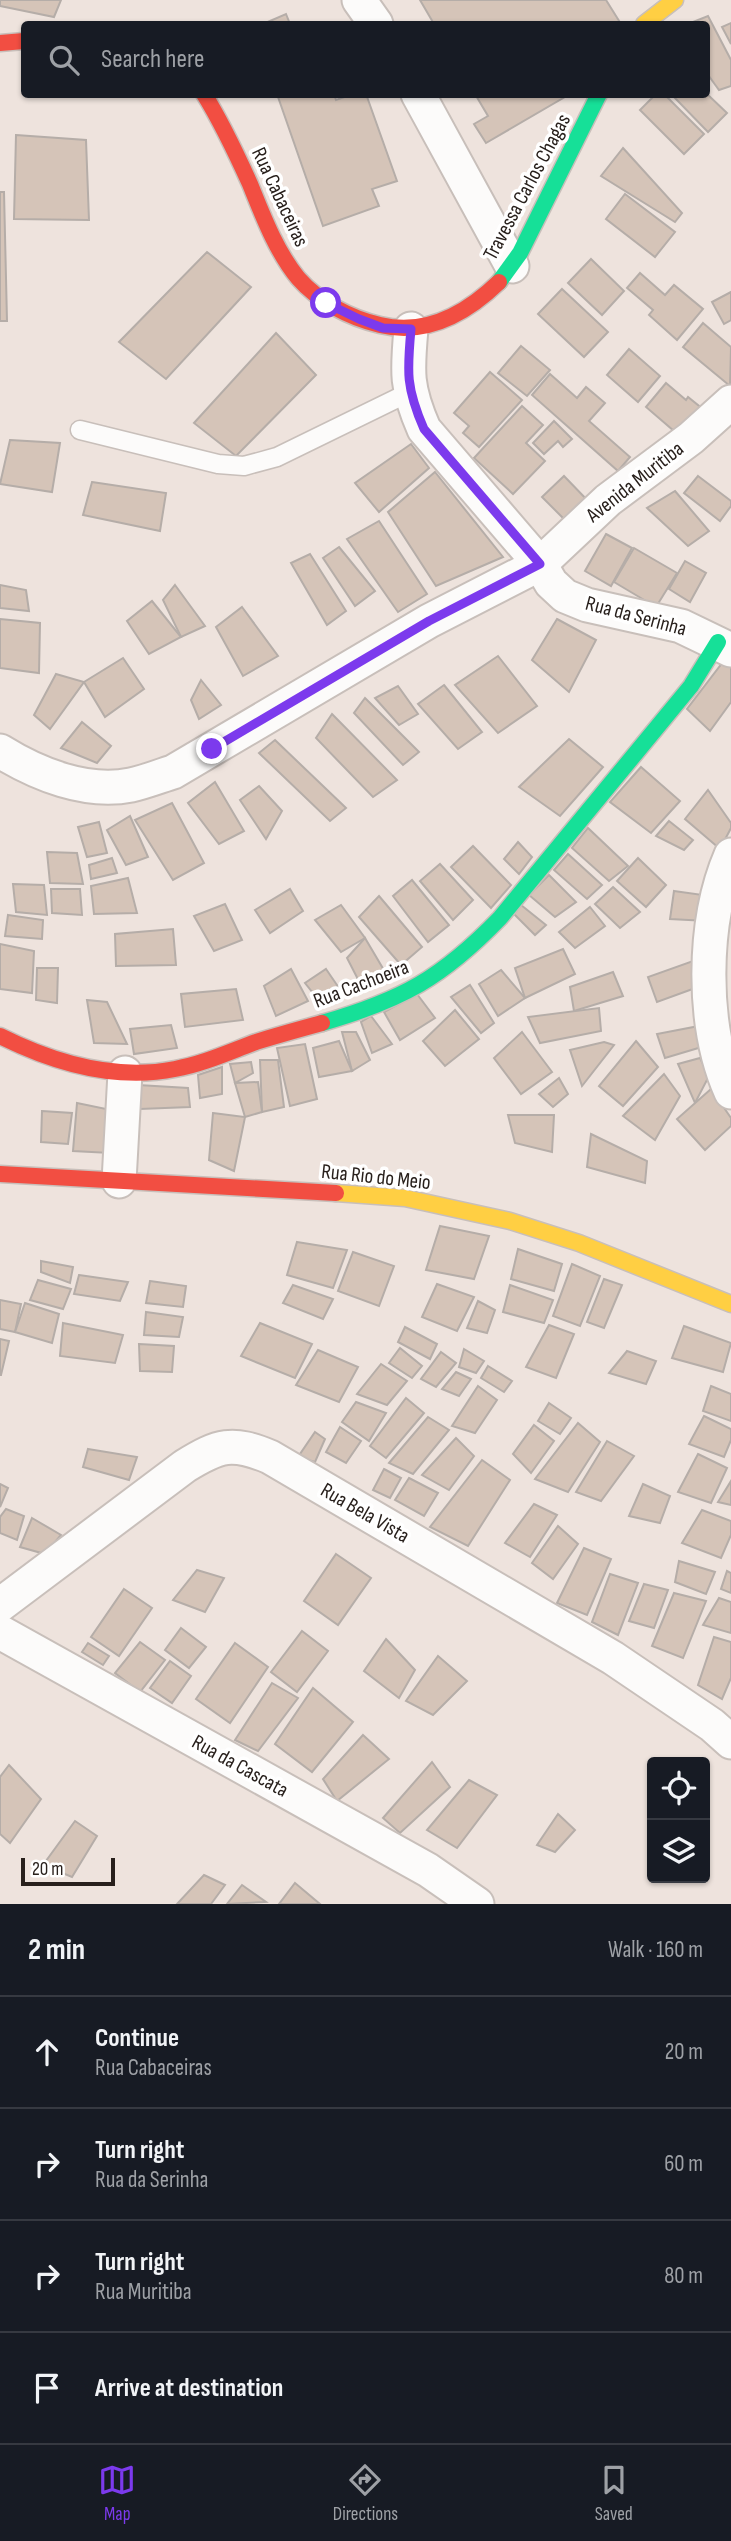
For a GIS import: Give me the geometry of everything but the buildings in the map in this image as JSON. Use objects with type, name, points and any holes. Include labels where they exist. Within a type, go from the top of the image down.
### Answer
[{"type":"main road","points":[[648,21],[675,0]]},
{"type":"main road","points":[[0,43],[21,41]]},
{"type":"main road","name":"Rua Cabaceiras","points":[[206,98],[225,128],[275,242],[294,273],[326,303],[359,319],[383,328],[411,329]]},
{"type":"main road","name":"Travessa Carlos Chagas","points":[[411,329],[453,319],[483,298],[512,266],[597,98]]},
{"type":"main road","name":"Rua Cachoeira","points":[[0,1036],[47,1056],[87,1068],[125,1073],[174,1069],[384,1002],[430,979],[467,951],[500,918],[725,646]]},
{"type":"main road","name":"Rua Rio do Meio","points":[[0,1174],[405,1198],[458,1208],[579,1242],[731,1304]]},
{"type":"street","points":[[359,0],[374,21]]},
{"type":"street","points":[[420,98],[512,266]]},
{"type":"street","name":"Rua da Serinha","points":[[411,329],[408,371],[410,392],[424,429],[540,564],[551,583],[565,596],[587,605],[681,626],[725,646]]},
{"type":"street","name":"Avenida Muritiba","points":[[0,751],[50,776],[87,786],[130,785],[173,772],[429,621],[540,564],[608,500],[691,438],[731,402]]},
{"type":"street","points":[[731,855],[719,882],[713,916],[710,993],[719,1065],[731,1092]]},
{"type":"street","points":[[119,1181],[125,1073]]},
{"type":"street","name":"Rua Bela Vista","points":[[0,1605],[185,1466],[206,1453],[232,1446],[251,1449],[270,1457],[613,1658],[712,1725],[731,1742]]},
{"type":"street","name":"Rua da Cascata","points":[[0,1632],[428,1870],[477,1904]]},
{"type":"lane","points":[[80,430],[218,464],[244,466],[277,457],[410,392]]},
{"type":"traffic: fast","points":[[499,282],[520,253],[597,98]]},
{"type":"traffic: fast","points":[[322,1023],[375,1005],[419,984],[439,972],[479,939],[500,918],[691,686],[718,642]]},
{"type":"traffic: slow","points":[[648,21],[675,0]]},
{"type":"traffic: slow","points":[[336,1193],[405,1198],[510,1221],[579,1243],[731,1304]]},
{"type":"traffic: jam","points":[[0,43],[21,41]]},
{"type":"traffic: jam","points":[[206,98],[234,150],[283,256],[306,287],[325,302],[369,322],[397,328],[414,327],[445,319],[459,312],[499,282]]},
{"type":"traffic: jam","points":[[0,1036],[63,1061],[130,1073],[175,1069],[196,1064],[256,1042],[322,1023]]},
{"type":"traffic: jam","points":[[0,1174],[336,1193]]},
{"type":"route","points":[[212,749],[429,621],[540,564],[424,429],[410,392],[408,371],[411,329],[383,328],[326,303]]}]
